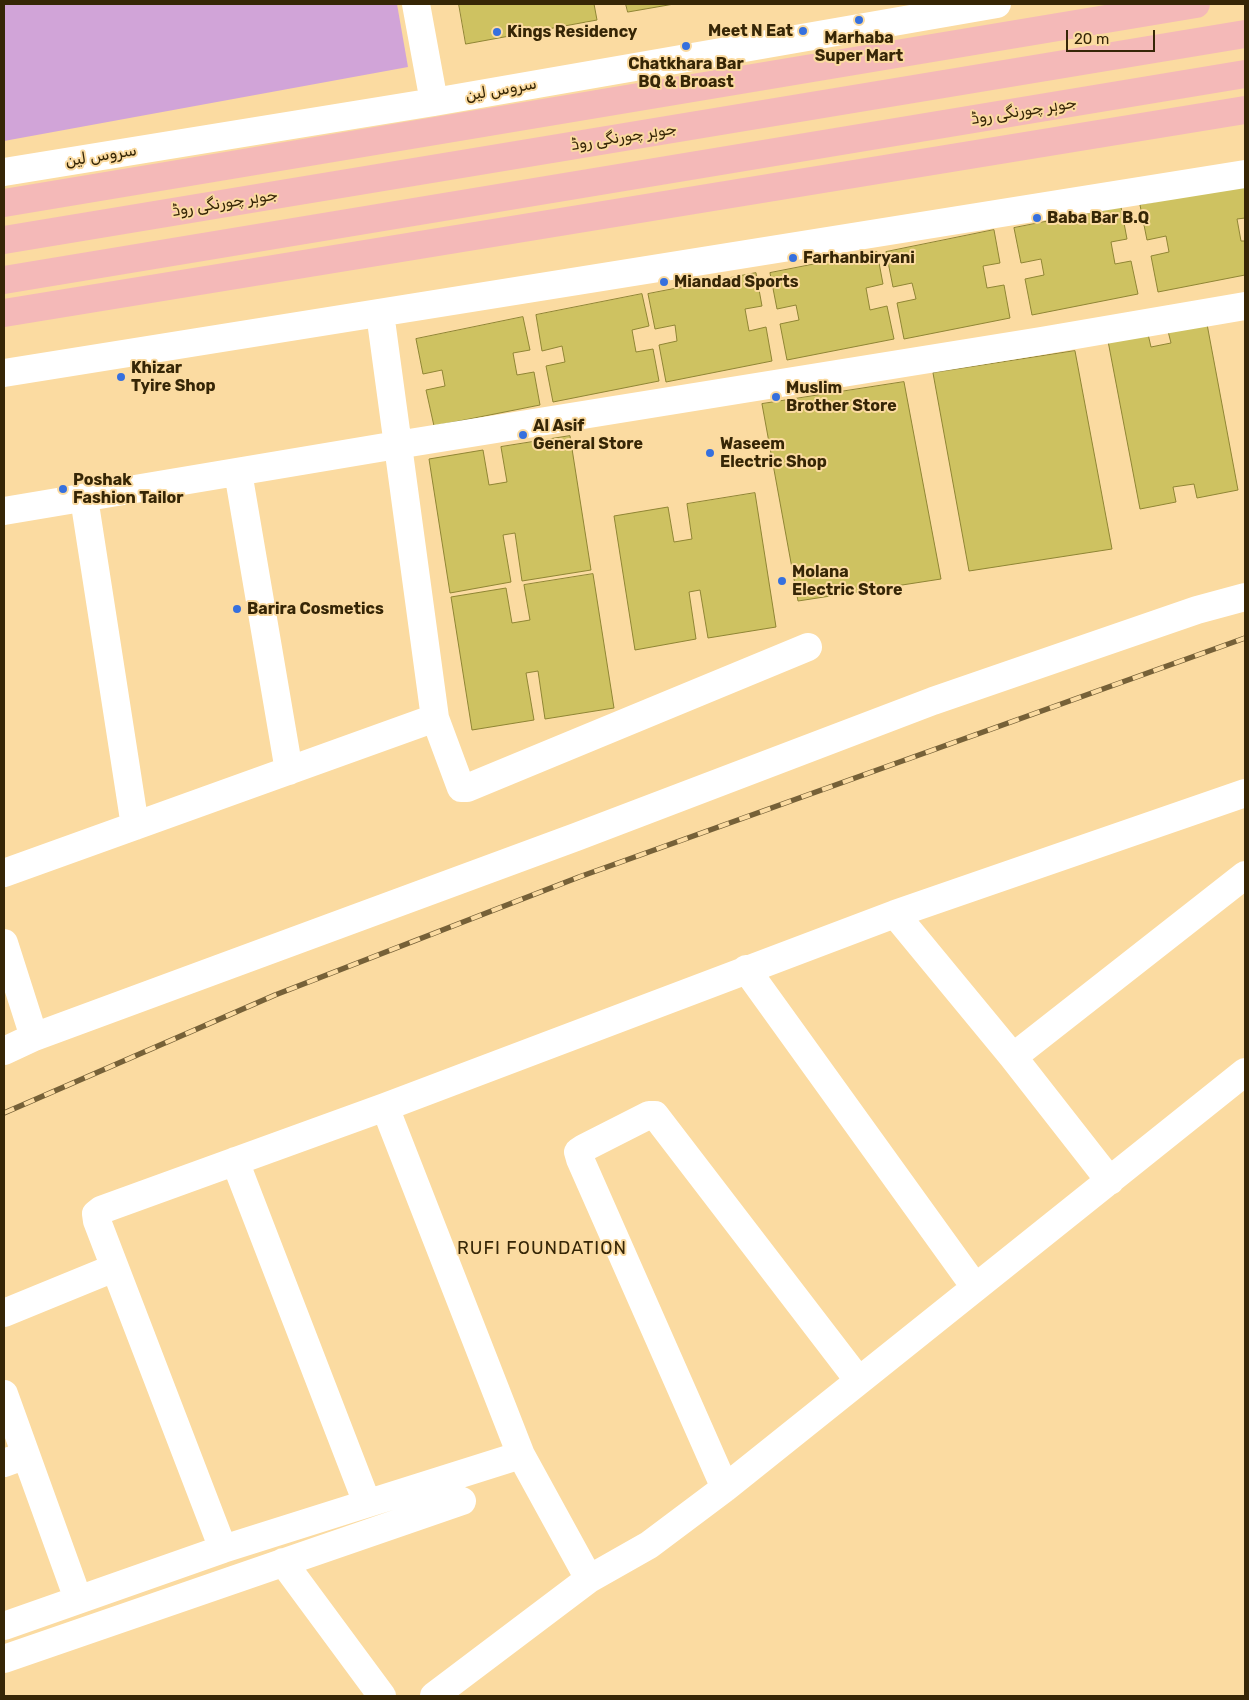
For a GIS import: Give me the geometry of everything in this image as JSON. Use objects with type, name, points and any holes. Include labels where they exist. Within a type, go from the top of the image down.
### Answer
[{"type":"main road","points":[[4,203],[1196,4]]},
{"type":"main road","name":"جوہر چورنگی روڈ","points":[[4,240],[1245,34]]},
{"type":"main road","name":"جوہر چورنگی روڈ","points":[[4,280],[1245,74]]},
{"type":"main road","points":[[4,313],[1245,110]]},
{"type":"street","points":[[416,4],[434,102]]},
{"type":"street","name":"سروس لین","points":[[4,172],[434,102],[937,9],[997,4]]},
{"type":"street","points":[[4,373],[1245,174]]},
{"type":"street","points":[[4,511],[1245,306]]},
{"type":"street","points":[[380,313],[435,718],[458,785],[461,788],[467,788],[808,647]]},
{"type":"street","points":[[238,472],[289,771]]},
{"type":"street","points":[[84,498],[135,826]]},
{"type":"street","points":[[4,1051],[34,1037],[566,840],[933,701],[1197,610],[1245,597]]},
{"type":"street","points":[[4,874],[435,718]]},
{"type":"street","points":[[223,1549],[114,1268],[96,1214],[101,1210],[385,1107],[895,914],[1245,793]]},
{"type":"street","points":[[1013,1057],[1245,875]]},
{"type":"street","points":[[895,914],[1013,1057],[1110,1181]]},
{"type":"street","points":[[4,943],[34,1037]]},
{"type":"street","points":[[746,969],[975,1287]]},
{"type":"street","points":[[434,1696],[589,1579],[649,1545],[725,1488],[1245,1072]]},
{"type":"street","points":[[385,1107],[521,1455],[589,1579]]},
{"type":"street","points":[[725,1488],[578,1152],[649,1115],[655,1115],[859,1380]]},
{"type":"street","points":[[235,1162],[368,1503]]},
{"type":"street","points":[[4,1313],[114,1268]]},
{"type":"street","points":[[4,1394],[15,1459],[78,1599]]},
{"type":"street","points":[[4,1626],[223,1549],[521,1455]]},
{"type":"street","points":[[4,1659],[462,1501]]},
{"type":"street","points":[[283,1562],[373,1694]]},
{"type":"shaded area","points":[[4,4],[397,4],[408,67],[4,141]]},
{"type":"building","name":"Kings Residency","points":[[459,4],[594,4],[597,20],[466,44]]},
{"type":"building","name":"Kings Residency","points":[[626,4],[674,4],[628,12]]},
{"type":"building","points":[[1245,184],[1245,218],[1237,219],[1241,241],[1245,241],[1245,275],[1158,292],[1151,256],[1169,252],[1166,236],[1147,240],[1140,205]]},
{"type":"building","points":[[1121,207],[1127,239],[1111,242],[1115,264],[1131,261],[1138,294],[1032,315],[1025,279],[1044,275],[1041,259],[1021,263],[1014,228]]},
{"type":"building","points":[[994,230],[1000,263],[983,266],[987,288],[1004,285],[1010,318],[904,339],[897,303],[916,299],[912,283],[893,287],[886,252]]},
{"type":"building","points":[[877,252],[883,284],[866,288],[870,310],[887,306],[894,339],[787,360],[780,324],[799,320],[796,305],[777,309],[770,273]]},
{"type":"building","points":[[756,273],[762,306],[745,309],[749,331],[766,327],[772,361],[666,382],[659,345],[677,341],[675,325],[655,329],[648,294]]},
{"type":"building","points":[[642,294],[649,326],[632,330],[636,352],[653,349],[659,381],[553,402],[546,366],[565,362],[562,346],[542,351],[536,315]]},
{"type":"building","points":[[523,317],[530,350],[513,353],[517,375],[534,372],[540,405],[434,426],[426,390],[445,386],[442,370],[423,374],[416,339]]},
{"type":"building","points":[[1207,324],[1238,490],[1197,498],[1194,484],[1173,487],[1176,502],[1140,509],[1108,341],[1148,334],[1151,347],[1171,343],[1168,331]]},
{"type":"building","points":[[1075,351],[1112,549],[969,571],[933,373]]},
{"type":"building","points":[[904,382],[941,579],[798,601],[762,404]]},
{"type":"building","points":[[570,436],[591,570],[522,581],[515,533],[503,535],[511,582],[450,593],[429,459],[483,450],[489,485],[507,482],[501,447]]},
{"type":"building","points":[[755,493],[776,627],[708,638],[700,590],[689,592],[696,639],[635,650],[614,516],[668,507],[674,542],[692,539],[687,504]]},
{"type":"building","points":[[593,574],[614,708],[545,719],[538,671],[526,673],[534,720],[472,730],[451,597],[506,588],[512,623],[530,620],[524,585]]},
{"type":"railway","points":[[4,1113],[275,995],[579,877],[1245,638]]},
{"type":"place","name":"Marhaba Super Mart","points":[[859,20]]},
{"type":"place","name":"Meet N Eat","points":[[803,31]]},
{"type":"place","name":"Kings Residency","points":[[497,32]]},
{"type":"place","name":"Chatkhara Bar BQ & Broast","points":[[686,46]]},
{"type":"place","name":"Baba Bar B.Q","points":[[1037,218]]},
{"type":"place","name":"Farhanbiryani","points":[[793,258]]},
{"type":"place","name":"Miandad Sports","points":[[664,282]]},
{"type":"place","name":"Khizar Tyire Shop","points":[[121,377]]},
{"type":"place","name":"Muslim Brother Store","points":[[776,397]]},
{"type":"place","name":"Al Asif General Store","points":[[523,435]]},
{"type":"place","name":"Waseem Electric Shop","points":[[710,453]]},
{"type":"place","name":"Poshak Fashion Tailor","points":[[63,489]]},
{"type":"place","name":"Molana Electric Store","points":[[782,581]]},
{"type":"place","name":"Barira Cosmetics","points":[[237,609]]},
{"type":"district","name":"RUFI FOUNDATION","points":[[542,1249]]}]
